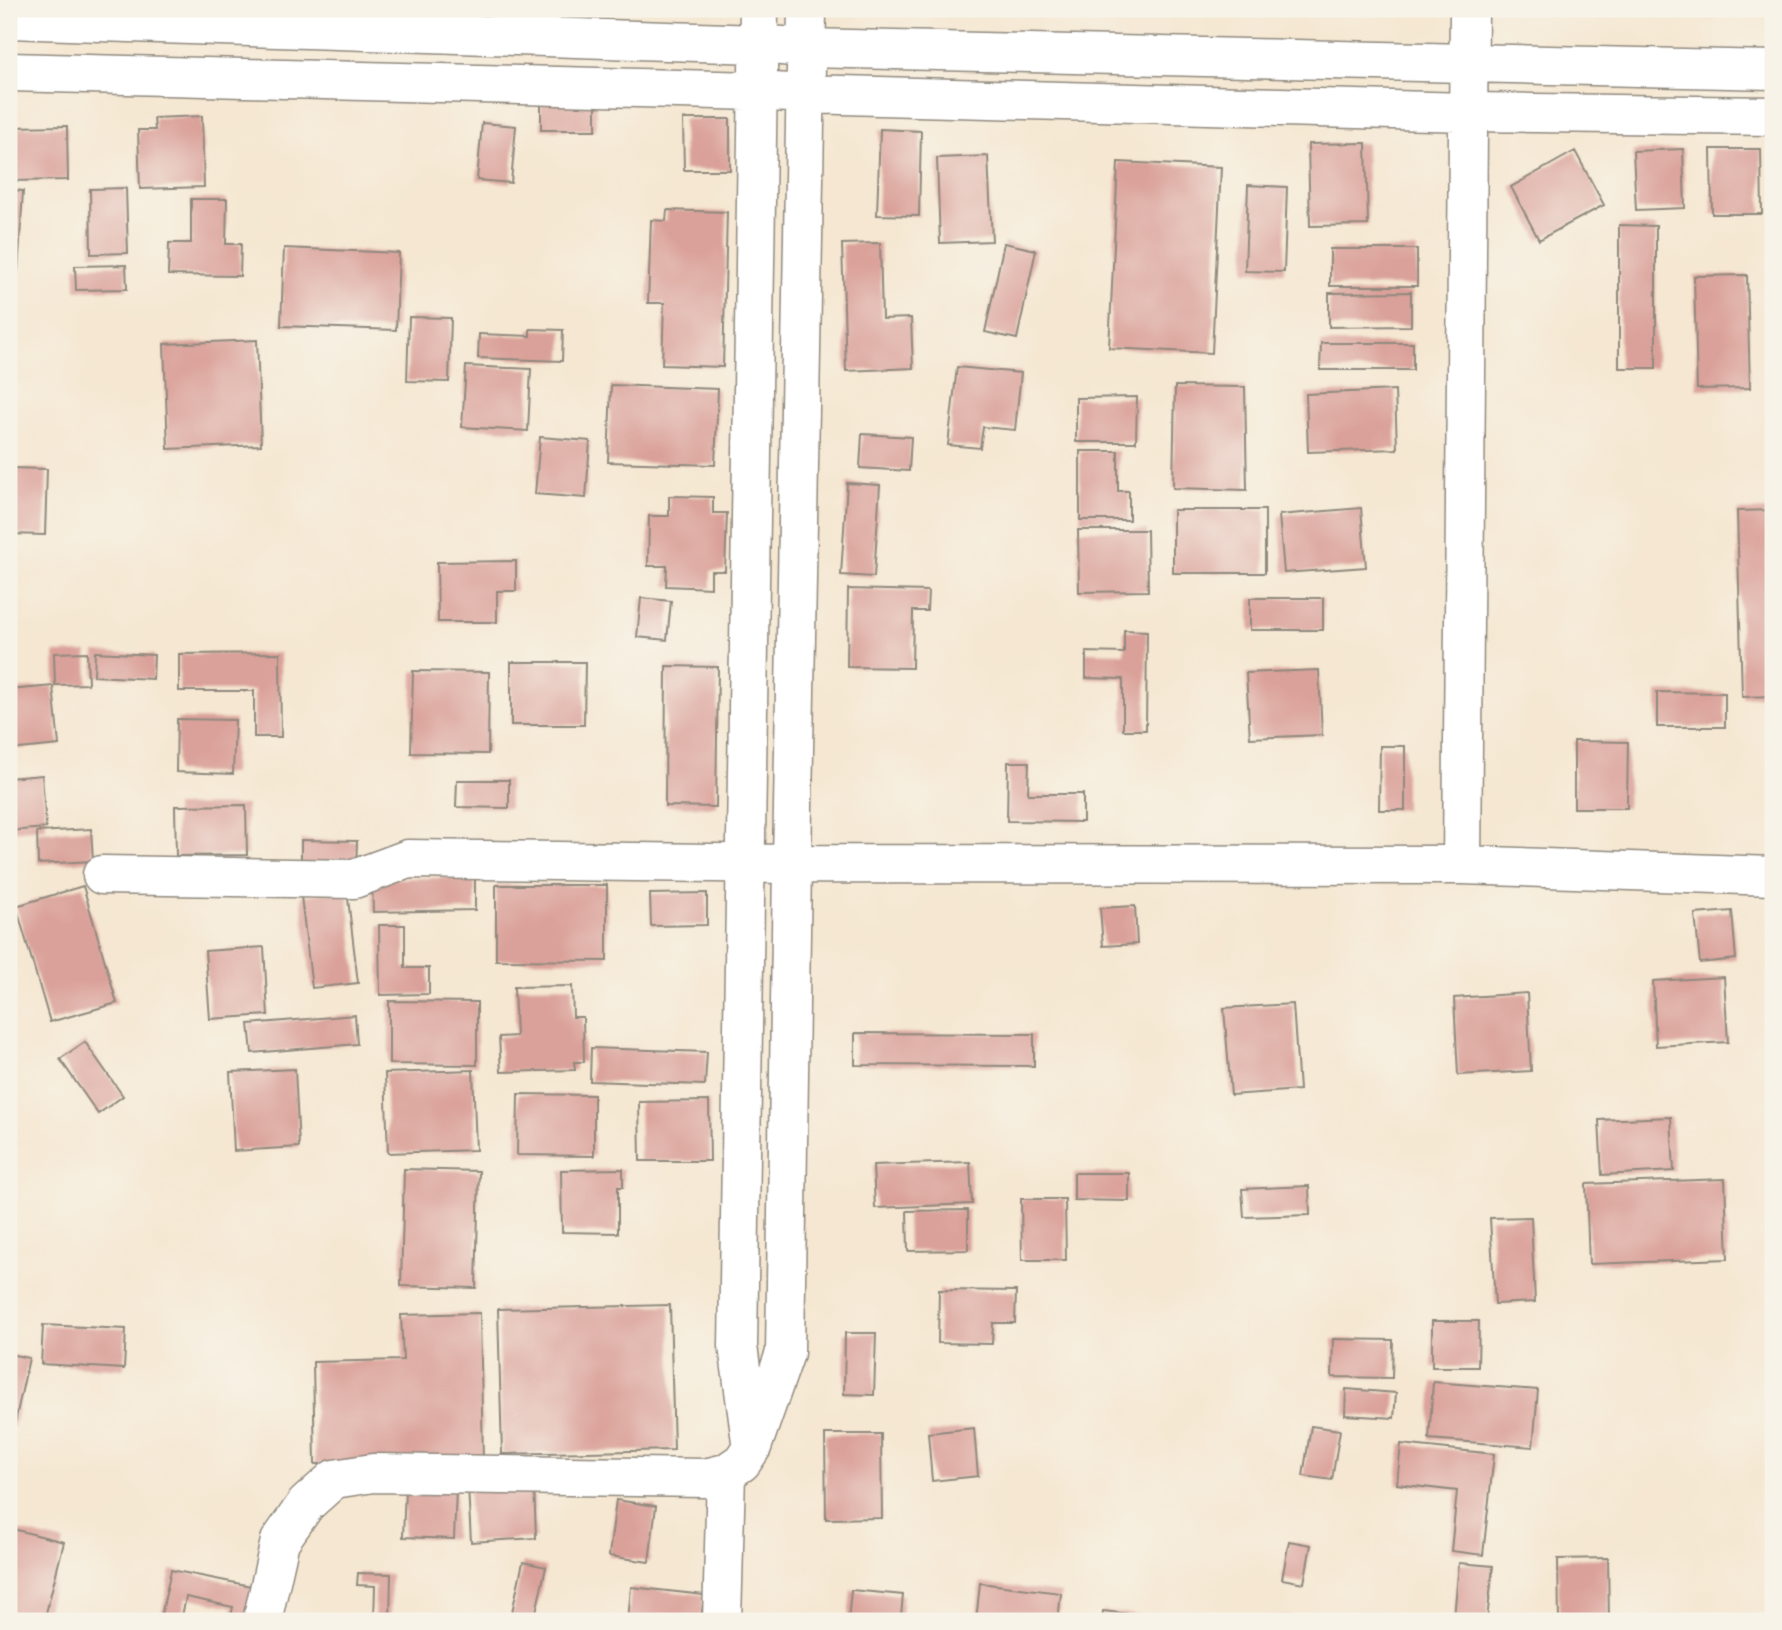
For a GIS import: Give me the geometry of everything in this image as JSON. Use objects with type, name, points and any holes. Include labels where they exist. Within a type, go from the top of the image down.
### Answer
[{"type":"street","points":[[262,1621],[280,1541],[306,1504],[334,1479],[373,1473],[705,1478],[739,1460],[785,1353],[807,9]]},
{"type":"street","points":[[1462,865],[1469,9]]},
{"type":"street","points":[[9,19],[758,27],[806,48],[1773,71]]},
{"type":"street","points":[[722,1621],[739,1460],[738,1346],[758,27]]},
{"type":"street","points":[[9,72],[1468,112],[1773,116]]},
{"type":"street","points":[[102,875],[354,879],[408,859],[746,864],[1462,865],[1773,876]]},
{"type":"building","points":[[541,102],[596,102],[596,130],[541,130]]},
{"type":"building","points":[[202,116],[204,187],[140,189],[138,130],[155,130],[154,118]]},
{"type":"building","points":[[683,119],[730,119],[730,170],[684,170]]},
{"type":"building","points":[[482,123],[516,126],[511,183],[477,180]]},
{"type":"building","points":[[67,126],[68,180],[9,181],[9,127]]},
{"type":"building","points":[[880,129],[921,131],[919,216],[877,215]]},
{"type":"building","points":[[1366,143],[1368,225],[1310,226],[1308,144]]},
{"type":"building","points":[[1683,149],[1685,208],[1636,210],[1633,151]]},
{"type":"building","points":[[1711,149],[1761,149],[1762,214],[1712,214]]},
{"type":"building","points":[[1575,151],[1604,205],[1539,240],[1511,187]]},
{"type":"building","points":[[988,156],[992,241],[940,243],[937,158]]},
{"type":"building","points":[[1118,162],[1221,167],[1212,353],[1109,348]]},
{"type":"building","points":[[1248,185],[1287,187],[1284,272],[1245,271]]},
{"type":"building","points":[[126,188],[128,253],[91,254],[90,189]]},
{"type":"building","points":[[9,190],[23,191],[18,271],[9,271]]},
{"type":"building","points":[[191,199],[227,199],[226,244],[241,244],[240,276],[168,275],[169,243],[191,243]]},
{"type":"building","points":[[667,210],[727,212],[723,367],[662,365],[664,303],[648,303],[651,220],[666,221]]},
{"type":"building","points":[[1619,225],[1656,226],[1656,368],[1619,368]]},
{"type":"building","points":[[880,243],[882,319],[911,318],[913,368],[846,371],[842,244]]},
{"type":"building","points":[[1004,243],[1036,250],[1017,339],[985,332]]},
{"type":"building","points":[[284,248],[399,253],[396,330],[281,326]]},
{"type":"building","points":[[1330,249],[1417,249],[1417,286],[1330,286]]},
{"type":"building","points":[[126,265],[127,289],[76,290],[75,266]]},
{"type":"building","points":[[1747,275],[1750,388],[1697,389],[1694,276]]},
{"type":"building","points":[[1411,292],[1411,326],[1329,327],[1329,293]]},
{"type":"building","points":[[409,317],[451,318],[449,382],[407,381]]},
{"type":"building","points":[[530,329],[563,330],[562,361],[478,358],[479,334],[530,336]]},
{"type":"building","points":[[257,340],[261,445],[168,449],[164,344]]},
{"type":"building","points":[[1321,343],[1413,343],[1413,370],[1320,370]]},
{"type":"building","points":[[466,366],[531,369],[528,431],[462,427]]},
{"type":"building","points":[[957,367],[1021,373],[1015,430],[983,427],[980,448],[948,445]]},
{"type":"building","points":[[611,385],[718,389],[715,465],[608,462]]},
{"type":"building","points":[[1175,386],[1245,387],[1247,490],[1173,488]]},
{"type":"building","points":[[1395,390],[1397,449],[1308,452],[1306,394]]},
{"type":"building","points":[[1137,397],[1136,442],[1076,442],[1076,398]]},
{"type":"building","points":[[862,434],[911,437],[909,471],[860,468]]},
{"type":"building","points":[[540,437],[590,441],[586,498],[535,494]]},
{"type":"building","points":[[1080,451],[1118,451],[1118,491],[1129,491],[1129,520],[1080,520]]},
{"type":"building","points":[[10,468],[47,469],[45,535],[9,534]]},
{"type":"building","points":[[847,483],[880,485],[874,577],[841,575]]},
{"type":"building","points":[[669,496],[713,497],[713,513],[727,513],[725,571],[711,571],[711,588],[666,586],[667,566],[648,566],[649,516],[669,516]]},
{"type":"building","points":[[1361,508],[1366,567],[1284,573],[1279,515]]},
{"type":"building","points":[[1173,510],[1265,510],[1265,573],[1173,573]]},
{"type":"building","points":[[1773,510],[1773,696],[1742,697],[1737,511]]},
{"type":"building","points":[[1078,530],[1147,530],[1148,591],[1079,592]]},
{"type":"building","points":[[516,561],[516,591],[497,591],[497,622],[438,622],[437,562]]},
{"type":"building","points":[[848,589],[928,591],[927,611],[913,611],[912,668],[847,667]]},
{"type":"building","points":[[641,598],[671,601],[667,640],[637,637]]},
{"type":"building","points":[[1250,598],[1323,598],[1323,630],[1250,630]]},
{"type":"building","points":[[1124,630],[1147,631],[1146,730],[1123,730],[1123,679],[1086,678],[1086,652],[1124,653]]},
{"type":"building","points":[[87,652],[88,684],[55,685],[54,653]]},
{"type":"building","points":[[95,652],[154,655],[153,679],[94,676]]},
{"type":"building","points":[[280,653],[281,737],[254,737],[254,691],[179,691],[179,654]]},
{"type":"building","points":[[511,662],[585,662],[584,725],[511,725]]},
{"type":"building","points":[[666,666],[718,667],[716,807],[665,806]]},
{"type":"building","points":[[1319,670],[1322,735],[1250,738],[1246,673]]},
{"type":"building","points":[[413,671],[489,672],[488,754],[411,753]]},
{"type":"building","points":[[53,686],[59,745],[9,750],[9,690]]},
{"type":"building","points":[[1657,692],[1725,693],[1725,727],[1657,727]]},
{"type":"building","points":[[177,719],[235,720],[233,774],[176,772]]},
{"type":"building","points":[[1574,741],[1628,742],[1627,808],[1574,808]]},
{"type":"building","points":[[1380,746],[1405,746],[1405,810],[1379,810]]},
{"type":"building","points":[[1008,762],[1029,762],[1028,794],[1083,794],[1083,822],[1007,821]]},
{"type":"building","points":[[42,775],[46,828],[9,831],[9,778]]},
{"type":"building","points":[[457,780],[509,780],[509,808],[456,807]]},
{"type":"building","points":[[246,805],[247,855],[176,856],[175,806]]},
{"type":"building","points":[[91,829],[93,861],[38,864],[37,832]]},
{"type":"building","points":[[301,840],[357,841],[356,869],[301,868]]},
{"type":"building","points":[[475,877],[475,910],[373,912],[372,879]]},
{"type":"building","points":[[496,885],[607,885],[607,961],[496,960]]},
{"type":"building","points":[[83,886],[117,1003],[50,1022],[16,906]]},
{"type":"building","points":[[347,890],[358,983],[312,988],[301,896]]},
{"type":"building","points":[[707,893],[707,925],[651,926],[650,894]]},
{"type":"building","points":[[1135,906],[1137,944],[1103,946],[1100,908]]},
{"type":"building","points":[[1732,911],[1736,959],[1700,963],[1695,914]]},
{"type":"building","points":[[379,925],[405,925],[405,968],[429,968],[429,994],[380,995]]},
{"type":"building","points":[[264,947],[268,1015],[210,1019],[205,951]]},
{"type":"building","points":[[1724,977],[1728,1042],[1656,1046],[1653,981]]},
{"type":"building","points":[[572,986],[573,1017],[583,1017],[584,1062],[574,1062],[575,1070],[501,1072],[499,1037],[516,1036],[514,987]]},
{"type":"building","points":[[1527,993],[1531,1071],[1458,1075],[1454,998]]},
{"type":"building","points":[[389,1001],[477,1002],[477,1065],[389,1064]]},
{"type":"building","points":[[1293,1004],[1299,1090],[1231,1095],[1224,1008]]},
{"type":"building","points":[[355,1015],[357,1044],[252,1053],[249,1024]]},
{"type":"building","points":[[855,1033],[1034,1034],[1034,1066],[855,1065]]},
{"type":"building","points":[[85,1042],[123,1096],[98,1114],[60,1059]]},
{"type":"building","points":[[591,1048],[707,1052],[705,1085],[590,1081]]},
{"type":"building","points":[[295,1069],[299,1147],[234,1151],[230,1072]]},
{"type":"building","points":[[473,1070],[476,1150],[388,1153],[385,1073]]},
{"type":"building","points":[[518,1094],[594,1095],[594,1156],[517,1155]]},
{"type":"building","points":[[709,1101],[710,1161],[640,1161],[639,1102]]},
{"type":"building","points":[[1671,1117],[1674,1171],[1602,1175],[1599,1120]]},
{"type":"building","points":[[970,1162],[972,1204],[875,1208],[873,1165]]},
{"type":"building","points":[[404,1169],[479,1171],[476,1288],[401,1286]]},
{"type":"building","points":[[623,1169],[623,1187],[618,1187],[618,1233],[562,1232],[561,1170]]},
{"type":"building","points":[[1074,1173],[1129,1173],[1129,1201],[1074,1200]]},
{"type":"building","points":[[1725,1179],[1728,1259],[1589,1264],[1586,1184]]},
{"type":"building","points":[[1309,1186],[1310,1215],[1244,1217],[1242,1189]]},
{"type":"building","points":[[1021,1199],[1065,1199],[1066,1260],[1022,1260]]},
{"type":"building","points":[[968,1210],[968,1250],[908,1251],[907,1211]]},
{"type":"building","points":[[1531,1217],[1535,1302],[1495,1304],[1490,1218]]},
{"type":"building","points":[[939,1290],[1016,1291],[1015,1323],[993,1323],[992,1344],[938,1343]]},
{"type":"building","points":[[670,1305],[674,1450],[502,1454],[498,1309]]},
{"type":"building","points":[[480,1313],[483,1461],[315,1464],[313,1362],[403,1360],[401,1315]]},
{"type":"building","points":[[1432,1321],[1479,1321],[1478,1367],[1432,1367]]},
{"type":"building","points":[[43,1325],[126,1329],[124,1369],[41,1364]]},
{"type":"building","points":[[845,1333],[876,1333],[874,1395],[844,1394]]},
{"type":"building","points":[[1333,1339],[1393,1340],[1392,1378],[1332,1377]]},
{"type":"building","points":[[9,1354],[29,1358],[14,1427],[9,1425]]},
{"type":"building","points":[[1433,1382],[1538,1390],[1533,1447],[1429,1439]]},
{"type":"building","points":[[1346,1389],[1396,1393],[1394,1418],[1345,1415]]},
{"type":"building","points":[[1311,1426],[1340,1430],[1332,1480],[1303,1476]]},
{"type":"building","points":[[974,1428],[978,1476],[932,1481],[928,1433]]},
{"type":"building","points":[[825,1434],[881,1434],[882,1518],[826,1519]]},
{"type":"building","points":[[1401,1444],[1494,1454],[1483,1555],[1451,1551],[1457,1491],[1397,1484]]},
{"type":"building","points":[[534,1483],[536,1538],[471,1542],[468,1486]]},
{"type":"building","points":[[405,1488],[456,1490],[454,1539],[403,1537]]},
{"type":"building","points":[[616,1500],[656,1506],[649,1562],[609,1556]]},
{"type":"building","points":[[9,1528],[64,1542],[44,1621],[9,1621]]},
{"type":"building","points":[[1289,1541],[1311,1545],[1304,1583],[1282,1579]]},
{"type":"building","points":[[1608,1558],[1609,1621],[1559,1621],[1558,1559]]},
{"type":"building","points":[[523,1562],[546,1567],[534,1621],[510,1621]]},
{"type":"building","points":[[1459,1563],[1493,1566],[1487,1620],[1454,1617]]},
{"type":"building","points":[[171,1570],[261,1588],[254,1621],[230,1621],[233,1607],[186,1597],[181,1621],[160,1621]]},
{"type":"building","points":[[358,1573],[391,1574],[390,1621],[374,1621],[375,1586],[357,1585]]},
{"type":"building","points":[[980,1583],[1061,1593],[1058,1621],[976,1621]]},
{"type":"building","points":[[631,1587],[704,1595],[701,1621],[628,1621]]},
{"type":"building","points":[[851,1590],[903,1595],[901,1616],[928,1621],[848,1621]]},
{"type":"building","points":[[1103,1611],[1163,1618],[1162,1621],[1102,1621]]},
{"type":"building","points":[[1270,1616],[1344,1619],[1344,1621],[1269,1621]]}]
